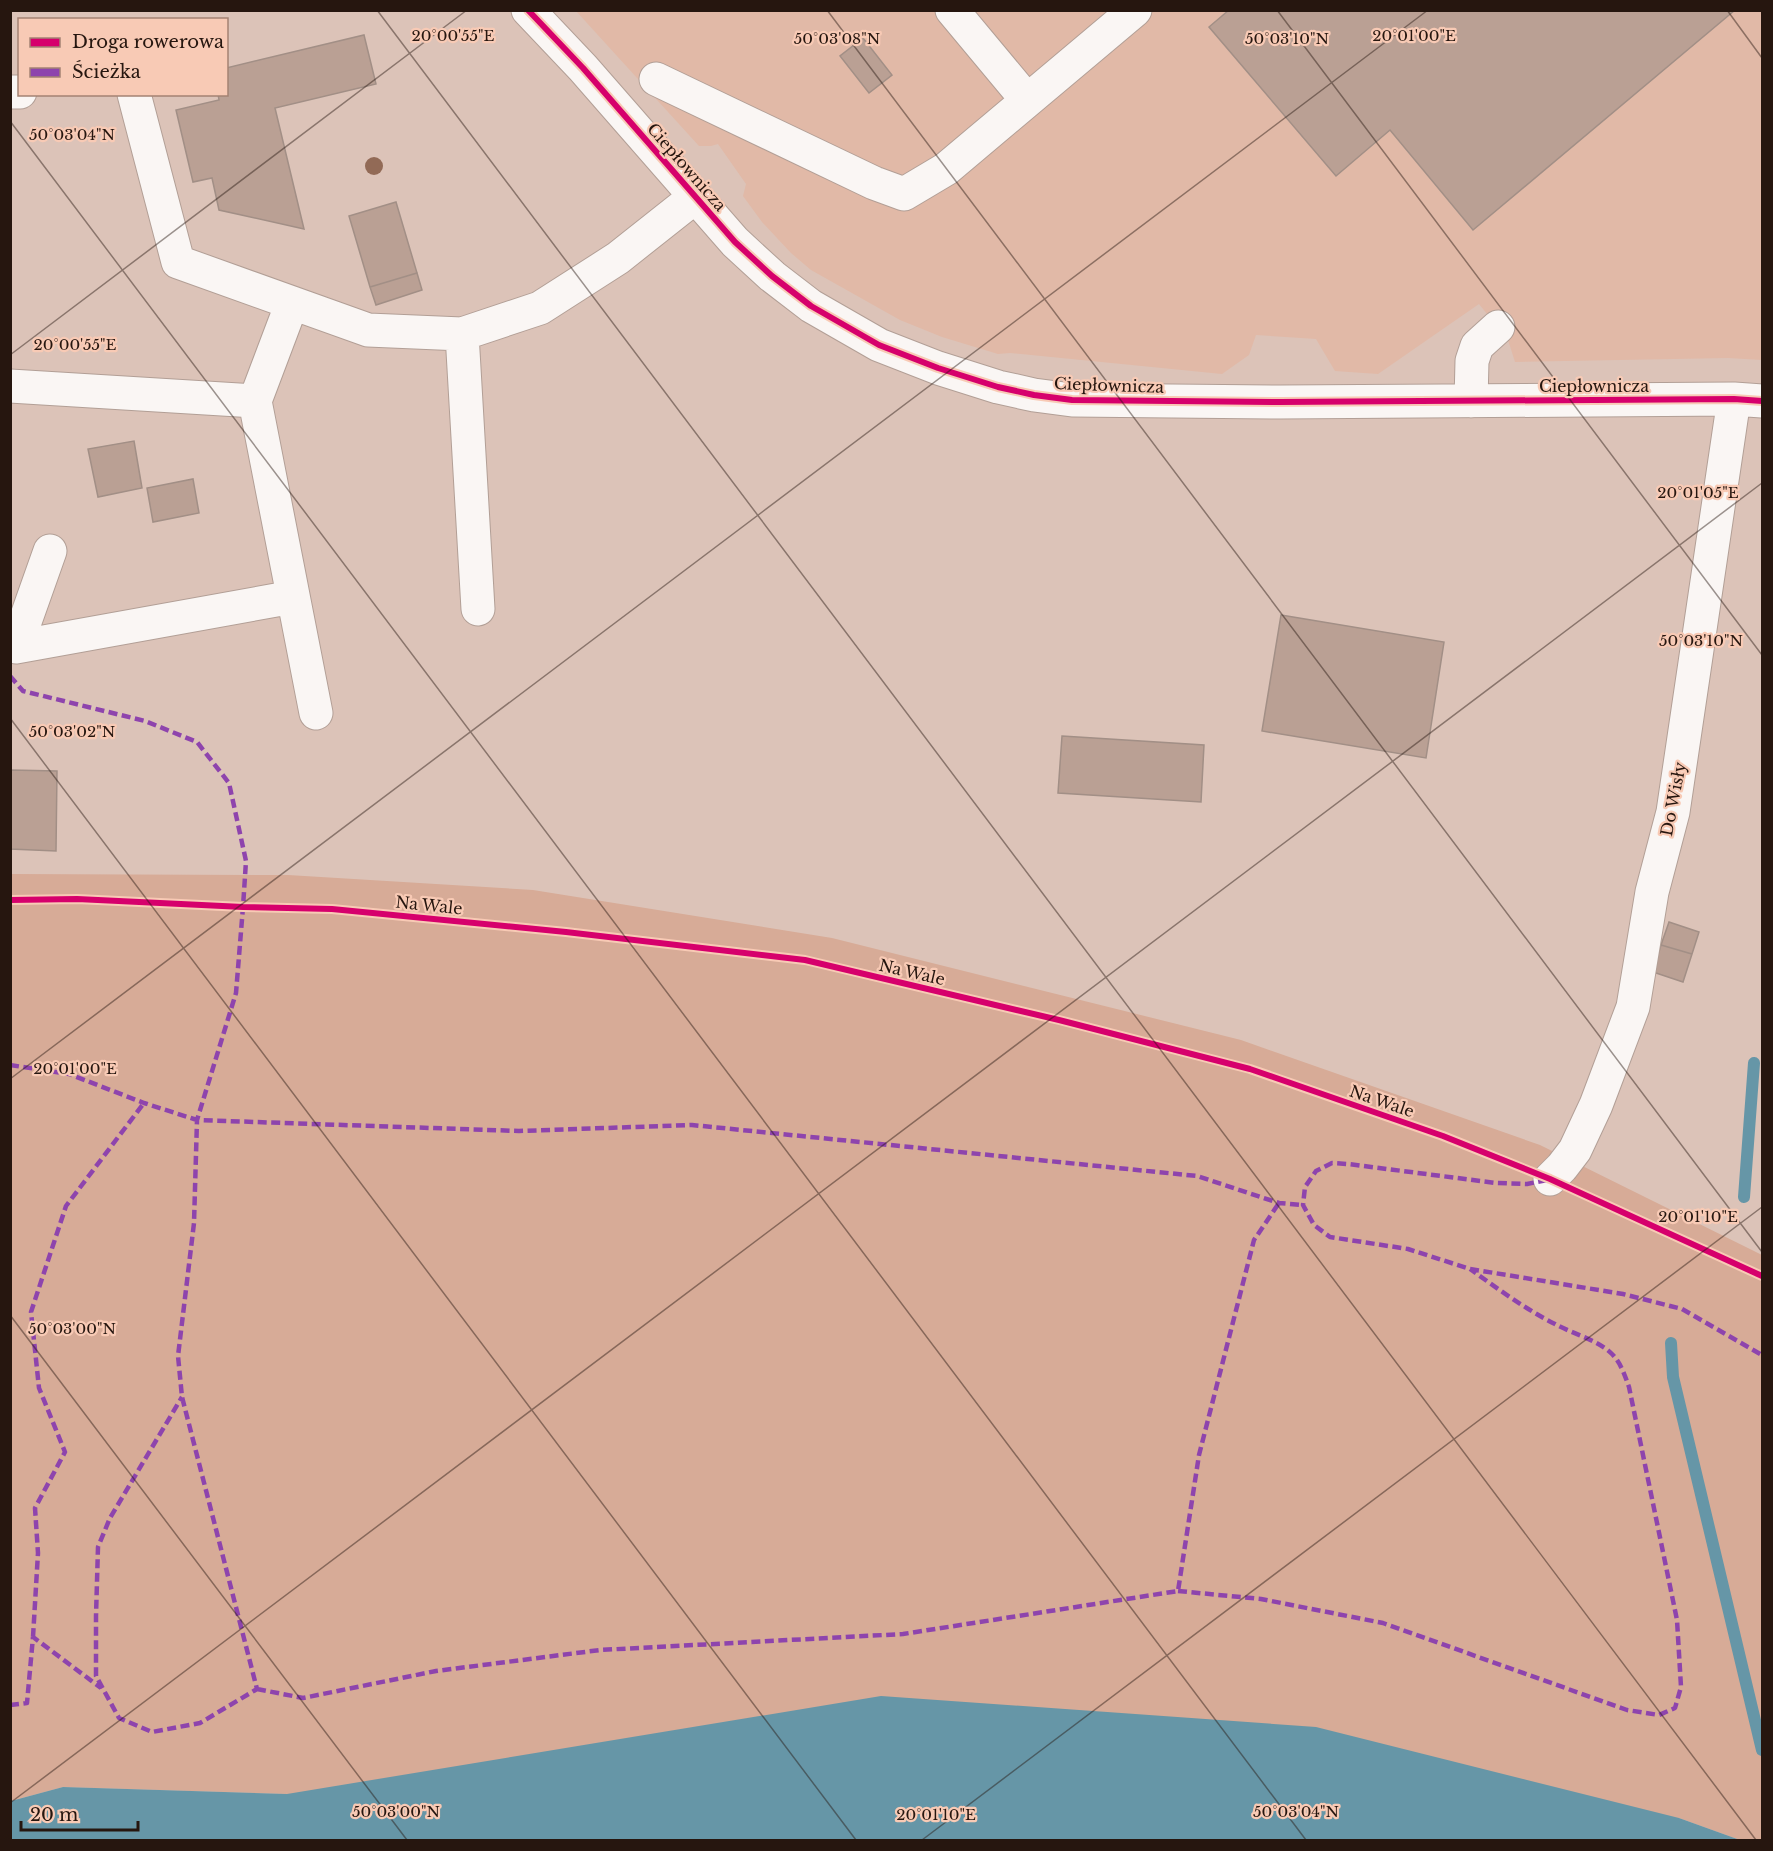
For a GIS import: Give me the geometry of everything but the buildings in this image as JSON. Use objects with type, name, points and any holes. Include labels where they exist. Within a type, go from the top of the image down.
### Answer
[{"type":"street","name":"Ciepłownicza","points":[[528,10],[583,68],[735,242],[772,276],[812,306],[879,345],[938,368],[998,387],[1072,400],[1748,400]]},
{"type":"street","points":[[952,10],[1028,100]]},
{"type":"street","points":[[656,79],[874,183],[904,194],[946,168],[1135,10]]},
{"type":"street","points":[[135,96],[178,262],[368,330],[462,334],[540,308],[618,258],[695,197]]},
{"type":"street","points":[[292,303],[255,401],[316,713]]},
{"type":"street","points":[[1471,401],[1472,361],[1477,346],[1498,327]]},
{"type":"street","points":[[462,334],[478,609]]},
{"type":"street","points":[[10,386],[255,401]]},
{"type":"street","name":"Do Wisły","points":[[1550,1179],[1575,1150],[1596,1105],[1633,1007],[1652,892],[1673,812],[1748,400]]},
{"type":"street","points":[[50,551],[16,646],[293,597]]},
{"type":"shaded area","points":[[576,11],[1762,11],[1762,360],[1728,358],[1515,362],[1508,340],[1479,304],[1378,374],[1335,371],[1316,339],[1256,335],[1249,355],[1222,374],[1010,353],[998,354],[942,337],[900,320],[811,270],[791,253],[762,222],[743,196],[746,184],[718,144],[699,146]]},
{"type":"shaded area","points":[[11,874],[288,875],[533,890],[832,938],[1241,1040],[1540,1145],[1762,1255],[1762,1840],[1740,1840],[1679,1818],[287,1794],[63,1787],[11,1801]]},
{"type":"water","points":[[881,1696],[1316,1727],[1679,1818],[1740,1840],[11,1840],[11,1801],[63,1787],[287,1794]]},
{"type":"waterway","points":[[1744,1197],[1754,1063]]},
{"type":"waterway","points":[[1671,1343],[1673,1377],[1762,1750]]},
{"type":"marked path","points":[[10,676],[23,691],[145,721],[197,742],[229,783],[246,861],[236,993],[197,1120],[194,1223],[178,1356],[182,1397],[257,1689],[200,1723],[152,1732],[119,1718],[96,1676],[98,1547],[110,1518],[182,1397]]},
{"type":"marked path","points":[[10,1065],[69,1074],[144,1103],[197,1120],[519,1131],[692,1125],[1197,1176],[1279,1203],[1303,1205]]},
{"type":"marked path","points":[[33,1637],[38,1553],[35,1508],[65,1452],[39,1388],[31,1312],[66,1206],[144,1103]]},
{"type":"marked path","points":[[1547,1180],[1527,1184],[1496,1183],[1332,1163],[1316,1171],[1305,1187],[1303,1205],[1314,1225],[1330,1237],[1408,1249],[1470,1269],[1623,1294],[1682,1309],[1762,1355]]},
{"type":"marked path","points":[[257,1689],[303,1698],[436,1671],[600,1650],[903,1634],[1178,1591],[1199,1455],[1254,1240],[1279,1203]]},
{"type":"marked path","points":[[1178,1591],[1261,1599],[1383,1623],[1627,1710],[1659,1715],[1675,1708],[1681,1687],[1677,1620],[1629,1387],[1622,1370],[1606,1349],[1533,1312],[1470,1269]]},
{"type":"marked path","points":[[10,1705],[27,1703],[33,1637],[101,1688]]},
{"type":"cycle path","points":[[528,10],[583,68],[735,242],[772,276],[811,306],[879,345],[938,368],[998,387],[1072,400],[1280,402],[1734,399],[1762,401]]},
{"type":"cycle path","name":"Na Wale","points":[[10,900],[77,899],[332,909],[566,932],[805,960],[1059,1020],[1250,1069],[1443,1136],[1550,1179],[1762,1276]]}]
